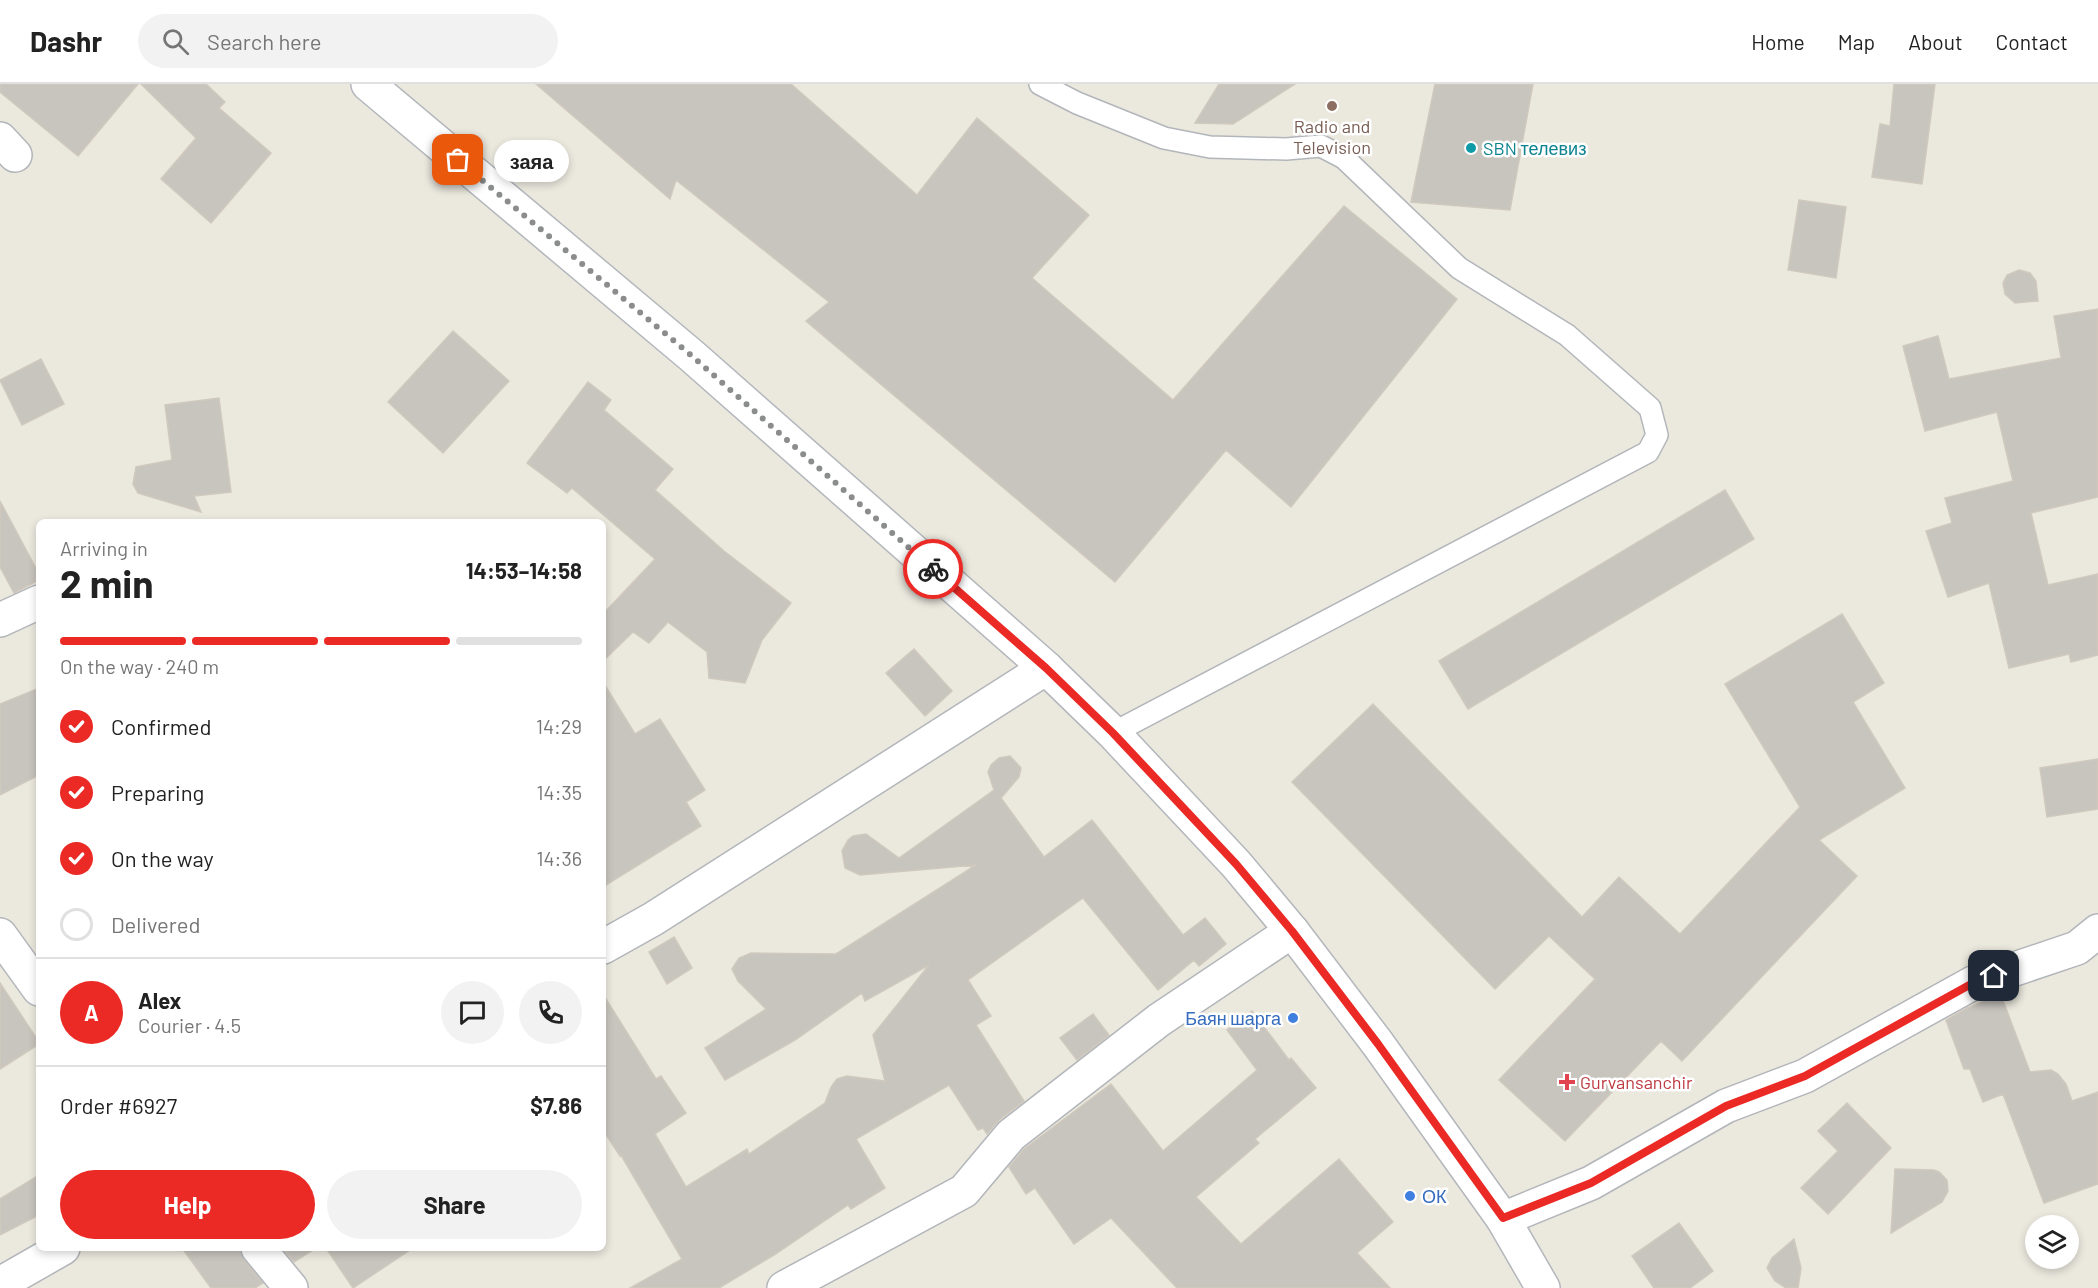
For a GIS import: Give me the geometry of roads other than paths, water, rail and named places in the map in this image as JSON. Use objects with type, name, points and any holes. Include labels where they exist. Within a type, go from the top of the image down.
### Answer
[{"type":"street","points":[[368,84],[692,356],[1046,668],[1113,733],[1236,864],[1292,931],[1378,1044],[1503,1218],[1543,1288]]},
{"type":"street","points":[[0,620],[36,603]]},
{"type":"street","points":[[606,945],[653,919],[1046,668]]},
{"type":"street","points":[[784,1288],[964,1191],[1011,1136],[1159,1020],[1292,931]]},
{"type":"street","points":[[1503,1218],[1591,1183],[1726,1106],[1805,1076],[1973,983],[2077,948],[2098,931]]},
{"type":"street","points":[[0,935],[36,985]]},
{"type":"street","points":[[0,1284],[58,1251]]},
{"type":"street","points":[[260,1251],[291,1288]]},
{"type":"lane","points":[[1040,84],[1077,103],[1164,138],[1210,147],[1286,149],[1320,146],[1344,158],[1459,268],[1567,335],[1650,408],[1657,435],[1648,453],[1113,733]]},
{"type":"place","name":"Radio and Television","points":[[1332,106]]},
{"type":"place","name":"SBN телевиз","points":[[1471,148]]},
{"type":"place","name":"заяа","points":[[458,160]]},
{"type":"place","name":"Баян шарга","points":[[1293,1018]]},
{"type":"place","name":"Gurvansanchir","points":[[1567,1082]]},
{"type":"place","name":"ОК","points":[[1410,1196]]}]
